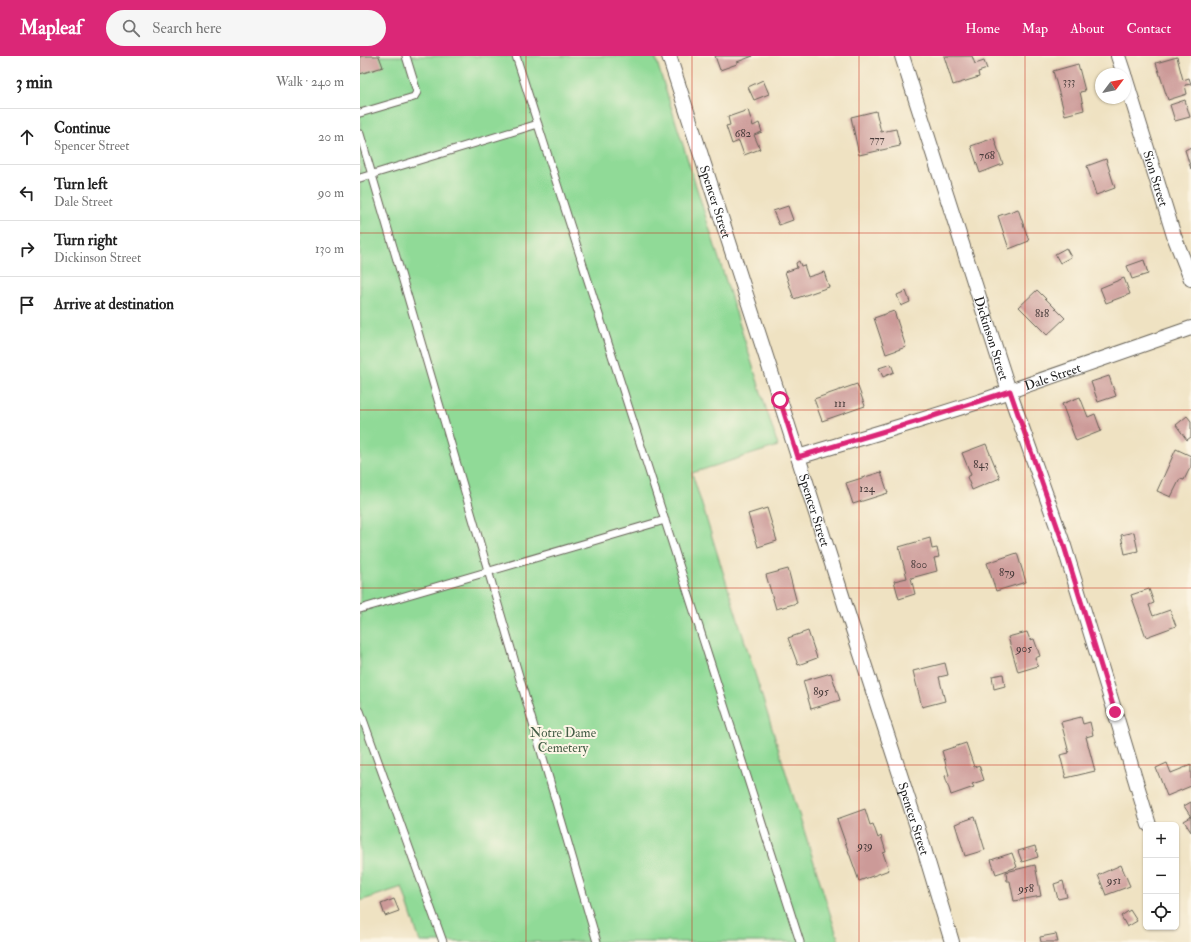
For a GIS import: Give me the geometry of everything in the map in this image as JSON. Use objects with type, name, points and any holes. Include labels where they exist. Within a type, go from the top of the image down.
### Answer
[{"type":"street","name":"Spencer Street","points":[[668,56],[921,839],[952,942]]},
{"type":"street","name":"Dickinson Street","points":[[902,56],[1010,391],[1064,546],[1147,822]]},
{"type":"street","name":"Sion Street","points":[[1118,56],[1122,68]]},
{"type":"street","name":"Sion Street","points":[[1131,95],[1174,236],[1191,279]]},
{"type":"street","name":"Dale Street","points":[[798,457],[918,421],[1010,391],[1191,328]]},
{"type":"lane","points":[[360,113],[414,97],[416,95],[417,92],[406,56]]},
{"type":"lane","points":[[516,56],[800,942]]},
{"type":"lane","points":[[360,178],[538,124]]},
{"type":"lane","points":[[360,134],[597,942]]},
{"type":"lane","points":[[360,609],[665,520]]},
{"type":"lane","points":[[360,711],[442,942]]},
{"type":"green space","name":"Notre Dame Cemetery","points":[[360,56],[655,56],[778,446],[692,473],[839,942],[420,942],[402,887],[360,901]]},
{"type":"building","points":[[360,56],[379,56],[383,67],[360,74]]},
{"type":"building","points":[[715,56],[753,56],[720,70]]},
{"type":"building","points":[[944,56],[972,56],[975,64],[984,61],[987,69],[978,72],[979,77],[953,85]]},
{"type":"building","points":[[1177,57],[1183,80],[1189,78],[1191,84],[1185,85],[1187,94],[1168,100],[1156,63]]},
{"type":"building","points":[[1078,64],[1085,91],[1080,92],[1084,110],[1065,115],[1053,71]]},
{"type":"building","points":[[763,80],[769,94],[754,100],[748,87]]},
{"type":"building","points":[[1185,100],[1190,117],[1175,121],[1170,105]]},
{"type":"building","points":[[748,110],[753,126],[759,123],[762,132],[754,135],[760,149],[744,155],[739,141],[732,144],[726,126],[730,125],[728,117]]},
{"type":"building","points":[[876,111],[881,132],[896,129],[900,146],[859,155],[851,117]]},
{"type":"building","points":[[994,138],[1003,164],[980,173],[971,146]]},
{"type":"building","points":[[1191,147],[1191,169],[1185,150]]},
{"type":"building","points":[[1106,159],[1115,188],[1096,195],[1087,166]]},
{"type":"building","points":[[788,206],[793,220],[779,225],[773,211]]},
{"type":"building","points":[[1018,209],[1029,241],[1009,249],[998,216]]},
{"type":"building","points":[[1066,248],[1071,257],[1060,263],[1055,254]]},
{"type":"building","points":[[1144,260],[1148,274],[1132,279],[1127,266]]},
{"type":"building","points":[[799,261],[801,266],[804,265],[808,277],[824,272],[829,287],[794,299],[785,272],[797,268],[796,263]]},
{"type":"building","points":[[1124,278],[1130,294],[1106,303],[1100,288]]},
{"type":"building","points":[[1037,290],[1065,318],[1047,335],[1019,307]]},
{"type":"building","points":[[906,291],[910,302],[901,306],[897,295]]},
{"type":"building","points":[[894,311],[906,347],[886,354],[874,318]]},
{"type":"building","points":[[891,364],[894,372],[883,377],[879,368]]},
{"type":"building","points":[[1109,376],[1116,396],[1098,402],[1091,382]]},
{"type":"building","points":[[857,384],[865,406],[822,421],[814,399]]},
{"type":"building","points":[[1080,397],[1088,417],[1095,414],[1101,431],[1076,441],[1062,404]]},
{"type":"building","points":[[1187,416],[1191,421],[1191,437],[1187,440],[1176,425]]},
{"type":"building","points":[[986,444],[1000,478],[972,490],[967,477],[971,475],[962,453]]},
{"type":"building","points":[[1176,449],[1191,456],[1191,469],[1190,468],[1184,480],[1180,479],[1171,497],[1157,491]]},
{"type":"building","points":[[881,472],[888,493],[853,504],[846,483]]},
{"type":"building","points":[[767,508],[777,541],[758,547],[748,514]]},
{"type":"building","points":[[1134,532],[1138,551],[1125,554],[1121,535]]},
{"type":"building","points":[[930,538],[932,549],[937,548],[939,557],[934,558],[937,571],[911,578],[915,594],[899,599],[894,581],[907,578],[899,547]]},
{"type":"building","points":[[1017,553],[1026,582],[996,591],[987,563]]},
{"type":"building","points":[[788,569],[797,603],[776,609],[766,575]]},
{"type":"building","points":[[1149,589],[1154,603],[1149,605],[1153,616],[1170,610],[1176,626],[1146,637],[1131,595]]},
{"type":"building","points":[[808,631],[817,658],[798,665],[788,638]]},
{"type":"building","points":[[1027,632],[1030,640],[1034,639],[1040,656],[1035,658],[1038,666],[1018,672],[1008,637]]},
{"type":"building","points":[[945,663],[948,675],[939,677],[945,701],[922,707],[913,671]]},
{"type":"building","points":[[831,673],[840,700],[811,709],[803,681]]},
{"type":"building","points":[[1003,674],[1005,686],[994,689],[992,676]]},
{"type":"building","points":[[1081,717],[1083,724],[1090,722],[1093,735],[1086,737],[1095,771],[1066,778],[1060,755],[1069,753],[1061,722]]},
{"type":"building","points":[[966,743],[974,767],[979,765],[984,780],[972,784],[974,787],[951,795],[945,776],[949,775],[942,751]]},
{"type":"building","points":[[1167,763],[1171,773],[1191,765],[1191,786],[1167,796],[1156,768]]},
{"type":"building","points":[[1191,802],[1191,817],[1184,806]]},
{"type":"building","points":[[865,809],[870,825],[873,824],[878,838],[881,836],[886,852],[883,853],[889,870],[859,881],[837,819]]},
{"type":"building","points":[[975,817],[985,850],[965,856],[955,824]]},
{"type":"building","points":[[1191,817],[1191,832],[1184,821]]},
{"type":"building","points":[[1035,846],[1038,857],[1022,862],[1018,851]]},
{"type":"building","points":[[1012,853],[1017,867],[996,874],[991,860]]},
{"type":"building","points":[[1035,865],[1041,896],[1014,901],[1010,881],[1007,881],[1006,872]]},
{"type":"building","points":[[1121,865],[1130,886],[1106,895],[1098,875]]},
{"type":"building","points":[[1063,881],[1067,897],[1058,899],[1054,884]]},
{"type":"building","points":[[394,899],[399,911],[385,916],[381,904]]},
{"type":"building","points":[[1130,910],[1137,921],[1127,927],[1121,916]]},
{"type":"building","points":[[1056,934],[1058,942],[1041,942],[1040,937]]},
{"type":"route","points":[[780,400],[798,457],[918,421],[1010,391],[1064,546],[1115,712]]}]
